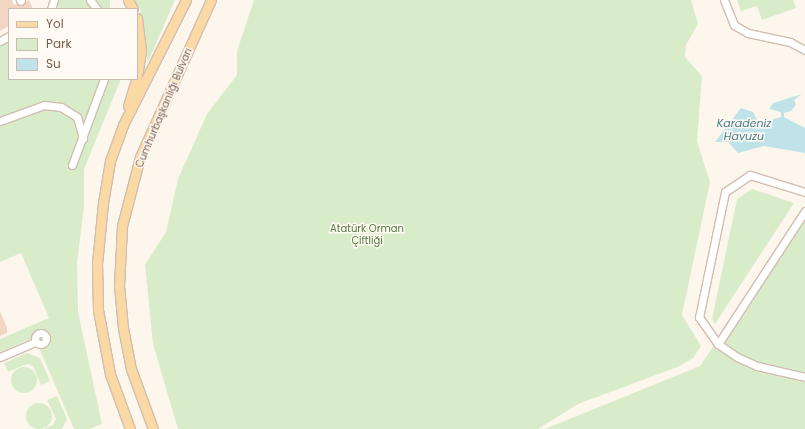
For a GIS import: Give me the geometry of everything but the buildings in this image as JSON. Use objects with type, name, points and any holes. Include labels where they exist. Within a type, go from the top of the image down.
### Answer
[{"type":"main road","points":[[123,125],[186,0]]},
{"type":"main road","name":"Cumhurbaşkanlığı Bulvarı","points":[[153,429],[131,369],[123,328],[119,264],[123,218],[140,157],[211,0]]},
{"type":"main road","points":[[138,26],[141,51],[138,71]]},
{"type":"main road","points":[[130,429],[108,367],[97,287],[105,182],[136,80]]},
{"type":"lane","points":[[90,0],[96,8]]},
{"type":"lane","points":[[724,0],[734,25],[748,33],[790,42],[805,50]]},
{"type":"lane","points":[[72,165],[104,80]]},
{"type":"lane","points":[[0,121],[44,105],[61,107],[77,117],[83,138]]},
{"type":"lane","points":[[805,192],[750,175],[725,192],[699,317],[718,344],[752,364],[805,377]]},
{"type":"lane","points":[[718,344],[805,211]]},
{"type":"lane","points":[[0,357],[35,342]]},
{"type":"green space","points":[[58,0],[110,0],[110,8],[58,8]]},
{"type":"green space","points":[[135,0],[175,0],[148,62],[140,9]]},
{"type":"green space","name":"Atatürk Orman Çiftliği","points":[[254,0],[691,0],[698,24],[686,45],[685,57],[702,76],[697,141],[710,182],[682,315],[701,346],[693,358],[680,366],[578,404],[538,429],[178,429],[153,344],[145,265],[166,232],[178,179],[207,114],[237,75],[237,51]]},
{"type":"green space","points":[[737,0],[793,0],[796,8],[762,20],[757,6],[741,11]]},
{"type":"green space","points":[[8,41],[8,80],[121,80],[84,169],[84,205],[77,263],[78,312],[102,424],[90,429],[74,429],[39,348],[48,344],[48,333],[40,331],[33,338],[0,352],[0,339],[49,318],[21,253],[0,262],[0,45]]},
{"type":"green space","points":[[752,189],[794,203],[715,324],[712,319],[737,199]]},
{"type":"green space","points":[[805,211],[805,429],[545,429],[700,366]]},
{"type":"green space","points":[[27,353],[40,358],[50,381],[41,385],[33,366],[27,364],[8,372],[4,363]]},
{"type":"green space","points":[[24,367],[33,371],[37,380],[33,389],[24,393],[15,389],[11,380],[15,371]]},
{"type":"green space","points":[[57,396],[67,419],[62,429],[44,429],[53,425],[56,419],[47,400]]},
{"type":"green space","points":[[39,403],[48,407],[52,416],[48,425],[39,429],[30,425],[26,416],[30,407]]},
{"type":"water","name":"Karadeniz Havuzu","points":[[802,94],[794,100],[796,105],[791,111],[784,113],[784,117],[805,128],[805,153],[764,146],[738,153],[728,142],[715,142],[741,108],[753,112],[758,121],[764,122],[781,117],[781,112],[769,109],[773,103]]}]
